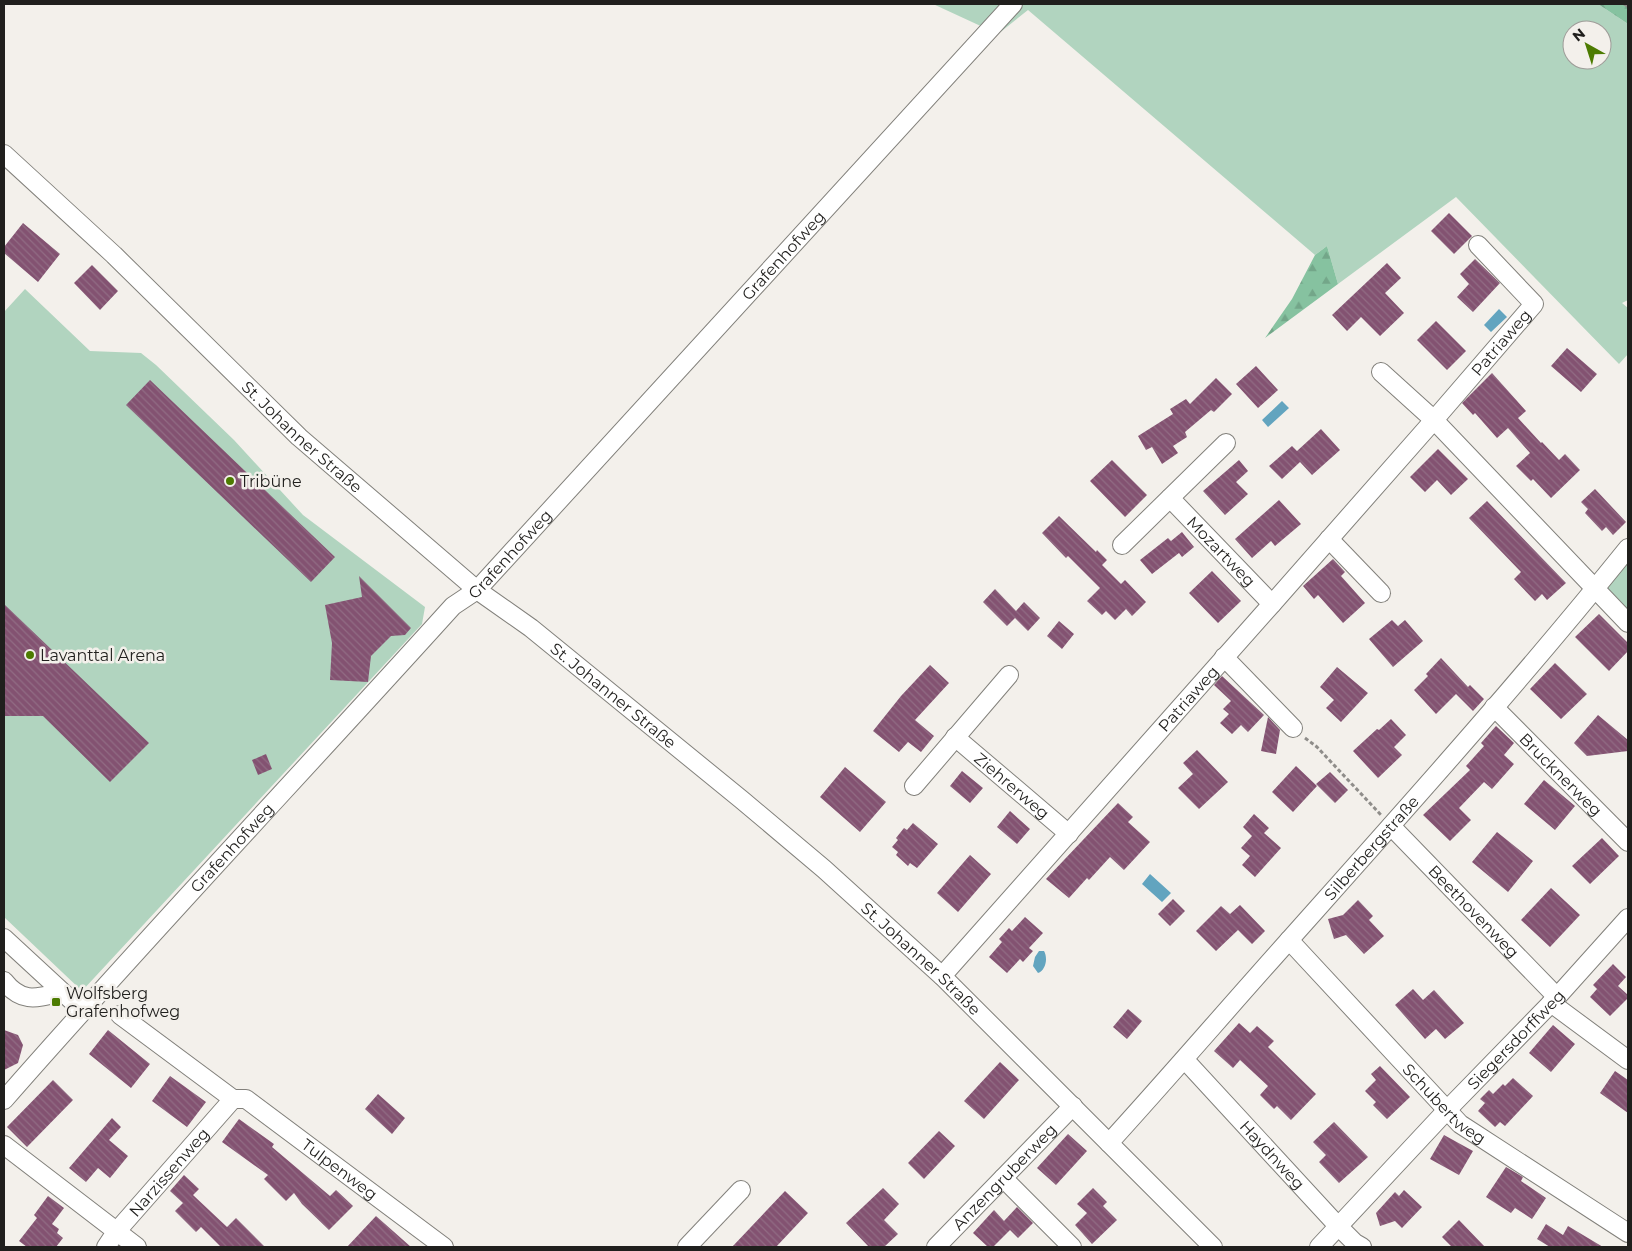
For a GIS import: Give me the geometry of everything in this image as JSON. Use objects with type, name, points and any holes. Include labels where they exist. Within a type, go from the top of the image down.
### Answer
[{"type":"street","name":"Grafenhofweg","points":[[4,1100],[82,1010],[332,740],[453,606],[477,590],[1012,4]]},
{"type":"street","name":"St. Johanner Straße","points":[[4,154],[114,255],[300,437],[477,590],[531,628],[742,800],[824,870],[942,976],[1214,1247]]},
{"type":"street","name":"Patriaweg","points":[[942,976],[1272,604],[1534,304],[1478,246]]},
{"type":"street","points":[[1381,372],[1434,420],[1628,623]]},
{"type":"street","points":[[1122,545],[1226,443]]},
{"type":"street","name":"Mozartweg","points":[[1170,498],[1272,604]]},
{"type":"street","points":[[1329,539],[1381,593]]},
{"type":"street","name":"Silberbergstraße","points":[[1109,1143],[1494,708],[1595,590],[1628,548]]},
{"type":"street","points":[[1224,657],[1293,728]]},
{"type":"street","points":[[914,786],[1009,675]]},
{"type":"street","name":"Brucknerweg","points":[[1494,708],[1628,842]]},
{"type":"street","name":"Ziehrerweg","points":[[955,738],[1069,834]]},
{"type":"street","name":"Beethovenweg","points":[[1391,826],[1554,1000],[1628,1060]]},
{"type":"street","name":"Siegersdorffweg","points":[[1319,1247],[1447,1110],[1554,1000],[1628,918]]},
{"type":"street","points":[[4,938],[82,1010]]},
{"type":"street","name":"Schubertweg","points":[[1289,940],[1460,1124],[1628,1234]]},
{"type":"street","points":[[4,981],[16,994],[37,998],[62,992]]},
{"type":"street","name":"Tulpenweg","points":[[120,1015],[233,1099],[246,1099],[444,1247]]},
{"type":"street","name":"Haydnweg","points":[[1184,1060],[1338,1226],[1356,1244],[1362,1247]]},
{"type":"street","name":"Narzissenweg","points":[[106,1247],[116,1232],[233,1099]]},
{"type":"street","name":"Anzengruberweg","points":[[936,1247],[1073,1106]]},
{"type":"street","points":[[4,1145],[137,1247]]},
{"type":"street","points":[[1004,1178],[1072,1247]]},
{"type":"street","points":[[687,1247],[741,1190]]},
{"type":"path","points":[[1624,4],[1628,6]]},
{"type":"path","points":[[1293,728],[1316,747],[1391,826]]},
{"type":"green space","points":[[933,4],[1598,4],[1628,24],[1628,300],[1622,303],[1628,308],[1628,354],[1619,364],[1456,197],[1338,284],[1327,246],[1315,255],[1028,10],[998,34]]},
{"type":"green space","points":[[1598,4],[1628,4],[1628,24]]},
{"type":"green space","points":[[1327,246],[1338,284],[1265,338],[1292,299],[1315,255]]},
{"type":"green space","name":"Lavanttal Arena","points":[[25,289],[90,351],[141,353],[234,440],[303,515],[425,607],[422,624],[82,991],[4,917],[4,312]]},
{"type":"green space","points":[[1628,555],[1628,615],[1600,587]]},
{"type":"water","points":[[1499,309],[1507,317],[1491,332],[1484,325]]},
{"type":"water","points":[[1282,401],[1289,408],[1268,427],[1262,420]]},
{"type":"water","points":[[1150,874],[1171,893],[1162,902],[1142,884]]},
{"type":"water","points":[[1039,951],[1044,951],[1046,960],[1043,969],[1038,973],[1033,966]]},
{"type":"building","points":[[1449,213],[1472,236],[1454,254],[1431,231]]},
{"type":"building","points":[[23,223],[60,254],[38,282],[4,253],[4,247]]},
{"type":"building","points":[[1475,259],[1500,283],[1473,312],[1457,297],[1469,284],[1460,274]]},
{"type":"building","points":[[1387,263],[1401,278],[1385,293],[1404,313],[1380,336],[1361,317],[1347,331],[1332,315]]},
{"type":"building","points":[[92,265],[118,291],[100,310],[74,283]]},
{"type":"building","points":[[1436,321],[1466,351],[1447,370],[1417,340]]},
{"type":"building","points":[[1567,348],[1597,374],[1581,392],[1551,366]]},
{"type":"building","points":[[1256,366],[1278,390],[1258,408],[1236,384]]},
{"type":"building","points":[[1492,373],[1526,411],[1518,418],[1559,460],[1565,454],[1580,470],[1551,498],[1533,479],[1531,481],[1516,466],[1530,453],[1508,428],[1497,438],[1475,413],[1473,415],[1462,403]]},
{"type":"building","points":[[1216,378],[1232,394],[1214,412],[1211,410],[1185,432],[1187,437],[1173,446],[1178,453],[1162,464],[1152,447],[1146,450],[1138,436],[1173,414],[1170,409],[1186,399],[1190,404]]},
{"type":"building","name":"Tribüne","points":[[150,380],[335,557],[311,582],[126,405]]},
{"type":"building","points":[[1321,429],[1340,450],[1312,475],[1300,462],[1282,479],[1269,466],[1292,446],[1297,451]]},
{"type":"building","points":[[1438,449],[1468,479],[1451,495],[1437,480],[1425,492],[1410,477]]},
{"type":"building","points":[[1112,460],[1147,495],[1125,517],[1090,481]]},
{"type":"building","points":[[1239,460],[1248,471],[1236,482],[1248,494],[1225,515],[1203,491]]},
{"type":"building","points":[[1595,489],[1626,522],[1613,535],[1606,527],[1602,531],[1585,513],[1588,509],[1581,502]]},
{"type":"building","points":[[1279,500],[1301,524],[1275,546],[1271,541],[1252,558],[1235,539]]},
{"type":"building","points":[[1487,501],[1566,583],[1547,600],[1542,594],[1535,601],[1514,579],[1521,572],[1469,518]]},
{"type":"building","points":[[1059,516],[1096,552],[1097,550],[1107,560],[1102,565],[1121,584],[1125,580],[1146,602],[1132,616],[1126,609],[1115,620],[1106,611],[1102,615],[1087,601],[1100,588],[1068,556],[1066,558],[1042,533]]},
{"type":"building","points":[[1182,532],[1194,547],[1182,557],[1179,553],[1152,574],[1140,560],[1168,538],[1171,541]]},
{"type":"building","points":[[1333,559],[1345,572],[1341,576],[1365,603],[1343,623],[1318,595],[1314,599],[1303,586]]},
{"type":"building","points":[[1212,571],[1241,601],[1218,623],[1189,593]]},
{"type":"building","points":[[359,576],[411,628],[405,635],[391,636],[371,656],[368,682],[330,680],[332,643],[325,605],[362,597]]},
{"type":"building","points":[[995,589],[1016,611],[1024,602],[1040,618],[1028,631],[1015,618],[1007,626],[983,602]]},
{"type":"building","name":"Lavanttal Arena","points":[[4,604],[149,743],[110,782],[43,716],[4,716]]},
{"type":"building","points":[[1599,614],[1628,643],[1628,651],[1609,671],[1575,637]]},
{"type":"building","points":[[1392,620],[1398,626],[1405,620],[1423,641],[1393,667],[1369,639]]},
{"type":"building","points":[[1059,621],[1074,634],[1062,649],[1047,636]]},
{"type":"building","points":[[1441,658],[1468,687],[1470,685],[1484,699],[1473,711],[1456,694],[1436,714],[1414,690],[1428,676],[1426,674]]},
{"type":"building","points":[[1555,663],[1587,694],[1561,719],[1530,689]]},
{"type":"building","points":[[930,665],[949,683],[915,720],[934,736],[921,752],[908,742],[899,752],[873,731],[901,696]]},
{"type":"building","points":[[1337,667],[1368,693],[1341,722],[1326,708],[1334,700],[1320,687]]},
{"type":"building","points":[[1222,676],[1264,715],[1248,732],[1241,725],[1232,734],[1220,723],[1229,714],[1223,709],[1231,701],[1214,685]]},
{"type":"building","points":[[1598,715],[1628,740],[1628,751],[1587,756],[1574,743]]},
{"type":"building","points":[[1268,717],[1280,730],[1276,754],[1261,751]]},
{"type":"building","points":[[1391,719],[1406,735],[1394,747],[1402,755],[1378,778],[1353,751]]},
{"type":"building","points":[[1496,726],[1514,743],[1504,755],[1514,764],[1492,789],[1484,782],[1459,808],[1471,820],[1450,841],[1423,815],[1470,770],[1466,766],[1484,746],[1481,743]]},
{"type":"building","points":[[1197,750],[1228,782],[1199,809],[1178,788],[1193,774],[1183,763]]},
{"type":"building","points":[[266,754],[272,769],[258,775],[252,760]]},
{"type":"building","points":[[1296,766],[1317,786],[1293,812],[1272,792]]},
{"type":"building","points":[[845,767],[886,802],[860,832],[820,797]]},
{"type":"building","points":[[962,771],[983,788],[970,803],[950,786]]},
{"type":"building","points":[[1330,772],[1348,790],[1335,803],[1316,784]]},
{"type":"building","points":[[1544,780],[1575,806],[1555,830],[1524,804]]},
{"type":"building","points":[[1118,803],[1133,817],[1128,822],[1150,842],[1124,870],[1110,857],[1069,898],[1046,879]]},
{"type":"building","points":[[1010,811],[1030,829],[1017,844],[997,827]]},
{"type":"building","points":[[1254,814],[1269,828],[1264,833],[1281,848],[1255,877],[1242,865],[1250,856],[1241,848],[1252,836],[1243,827]]},
{"type":"building","points":[[913,823],[938,844],[917,868],[910,863],[908,866],[896,855],[898,852],[892,847],[904,828],[907,830]]},
{"type":"building","points":[[1497,832],[1533,861],[1508,892],[1472,862]]},
{"type":"building","points":[[1602,838],[1619,856],[1590,884],[1572,866]]},
{"type":"building","points":[[970,855],[991,874],[958,912],[937,893]]},
{"type":"building","points":[[1551,888],[1580,915],[1550,947],[1521,920]]},
{"type":"building","points":[[1173,899],[1185,911],[1170,926],[1158,914]]},
{"type":"building","points":[[1358,900],[1373,916],[1369,920],[1384,936],[1364,954],[1346,935],[1334,939],[1328,919],[1343,915]]},
{"type":"building","points":[[1240,905],[1265,931],[1252,944],[1238,930],[1216,951],[1196,931],[1221,906],[1230,914]]},
{"type":"building","points":[[1025,917],[1043,933],[1029,948],[1033,951],[1023,962],[1020,959],[1007,973],[989,957],[1002,942],[999,939],[1009,928],[1012,931]]},
{"type":"building","points":[[1613,964],[1626,977],[1618,986],[1628,995],[1628,998],[1610,1016],[1590,997],[1597,989],[1593,985]]},
{"type":"building","points":[[1413,989],[1423,1000],[1434,990],[1464,1023],[1445,1039],[1436,1029],[1425,1039],[1395,1005]]},
{"type":"building","points":[[1128,1009],[1142,1021],[1127,1039],[1113,1027]]},
{"type":"building","points":[[1239,1023],[1250,1033],[1257,1026],[1274,1041],[1268,1047],[1316,1094],[1291,1120],[1277,1106],[1274,1109],[1260,1095],[1268,1086],[1240,1060],[1233,1068],[1214,1051]]},
{"type":"building","points":[[1553,1025],[1575,1044],[1551,1072],[1529,1053]]},
{"type":"building","points":[[4,1030],[18,1035],[23,1045],[18,1063],[4,1070]]},
{"type":"building","points":[[108,1030],[150,1064],[131,1088],[89,1054]]},
{"type":"building","points":[[1000,1062],[1019,1080],[984,1119],[964,1101]]},
{"type":"building","points":[[1380,1066],[1410,1097],[1387,1119],[1373,1105],[1376,1102],[1365,1091],[1376,1080],[1371,1074]]},
{"type":"building","points":[[1615,1071],[1628,1080],[1628,1113],[1600,1093]]},
{"type":"building","points":[[170,1076],[206,1102],[187,1127],[152,1101]]},
{"type":"building","points":[[1513,1078],[1533,1096],[1505,1126],[1500,1122],[1495,1127],[1478,1111],[1485,1103],[1480,1099],[1489,1090],[1493,1094],[1503,1084],[1505,1086]]},
{"type":"building","points":[[53,1080],[73,1100],[27,1147],[7,1127]]},
{"type":"building","points":[[378,1094],[405,1118],[392,1134],[365,1109]]},
{"type":"building","points":[[112,1118],[121,1127],[109,1140],[128,1156],[110,1178],[98,1168],[86,1182],[69,1168]]},
{"type":"building","points":[[239,1119],[274,1144],[272,1147],[330,1196],[336,1190],[353,1206],[329,1230],[302,1204],[294,1193],[286,1201],[264,1179],[268,1175],[222,1142]]},
{"type":"building","points":[[1334,1122],[1368,1157],[1339,1183],[1319,1162],[1326,1155],[1313,1142]]},
{"type":"building","points":[[939,1131],[955,1146],[924,1179],[908,1163]]},
{"type":"building","points":[[1068,1134],[1087,1151],[1056,1185],[1037,1168]]},
{"type":"building","points":[[1444,1135],[1473,1151],[1459,1175],[1430,1159]]},
{"type":"building","points":[[1506,1167],[1523,1177],[1521,1181],[1546,1198],[1532,1219],[1515,1208],[1511,1213],[1486,1197]]},
{"type":"building","points":[[184,1175],[199,1189],[193,1195],[227,1227],[236,1218],[265,1247],[221,1247],[201,1227],[196,1232],[175,1211],[183,1203],[170,1191]]},
{"type":"building","points":[[883,1188],[899,1204],[884,1220],[898,1234],[884,1247],[869,1247],[846,1223]]},
{"type":"building","points":[[1093,1188],[1107,1202],[1103,1206],[1117,1220],[1092,1244],[1075,1225],[1087,1213],[1077,1204]]},
{"type":"building","points":[[1404,1190],[1422,1207],[1402,1228],[1395,1221],[1380,1226],[1376,1213],[1395,1192],[1399,1196]]},
{"type":"building","points":[[785,1191],[808,1213],[776,1247],[732,1247]]},
{"type":"building","points":[[48,1196],[64,1208],[52,1224],[59,1229],[57,1233],[63,1238],[56,1247],[27,1247],[19,1241],[37,1218],[34,1215]]},
{"type":"building","points":[[1017,1207],[1033,1223],[1018,1238],[1010,1230],[993,1247],[988,1247],[973,1233],[994,1210],[1004,1221]]},
{"type":"building","points":[[376,1216],[411,1247],[347,1247]]},
{"type":"building","points":[[1459,1220],[1485,1247],[1452,1247],[1442,1237]]},
{"type":"building","points":[[1546,1224],[1563,1235],[1568,1226],[1603,1247],[1550,1247],[1537,1239]]},
{"type":"place","name":"Tribüne","points":[[230,481]]},
{"type":"place","name":"Lavanttal Arena","points":[[30,655]]},
{"type":"place","name":"Wolfsberg Grafenhofweg","points":[[56,1002]]}]
